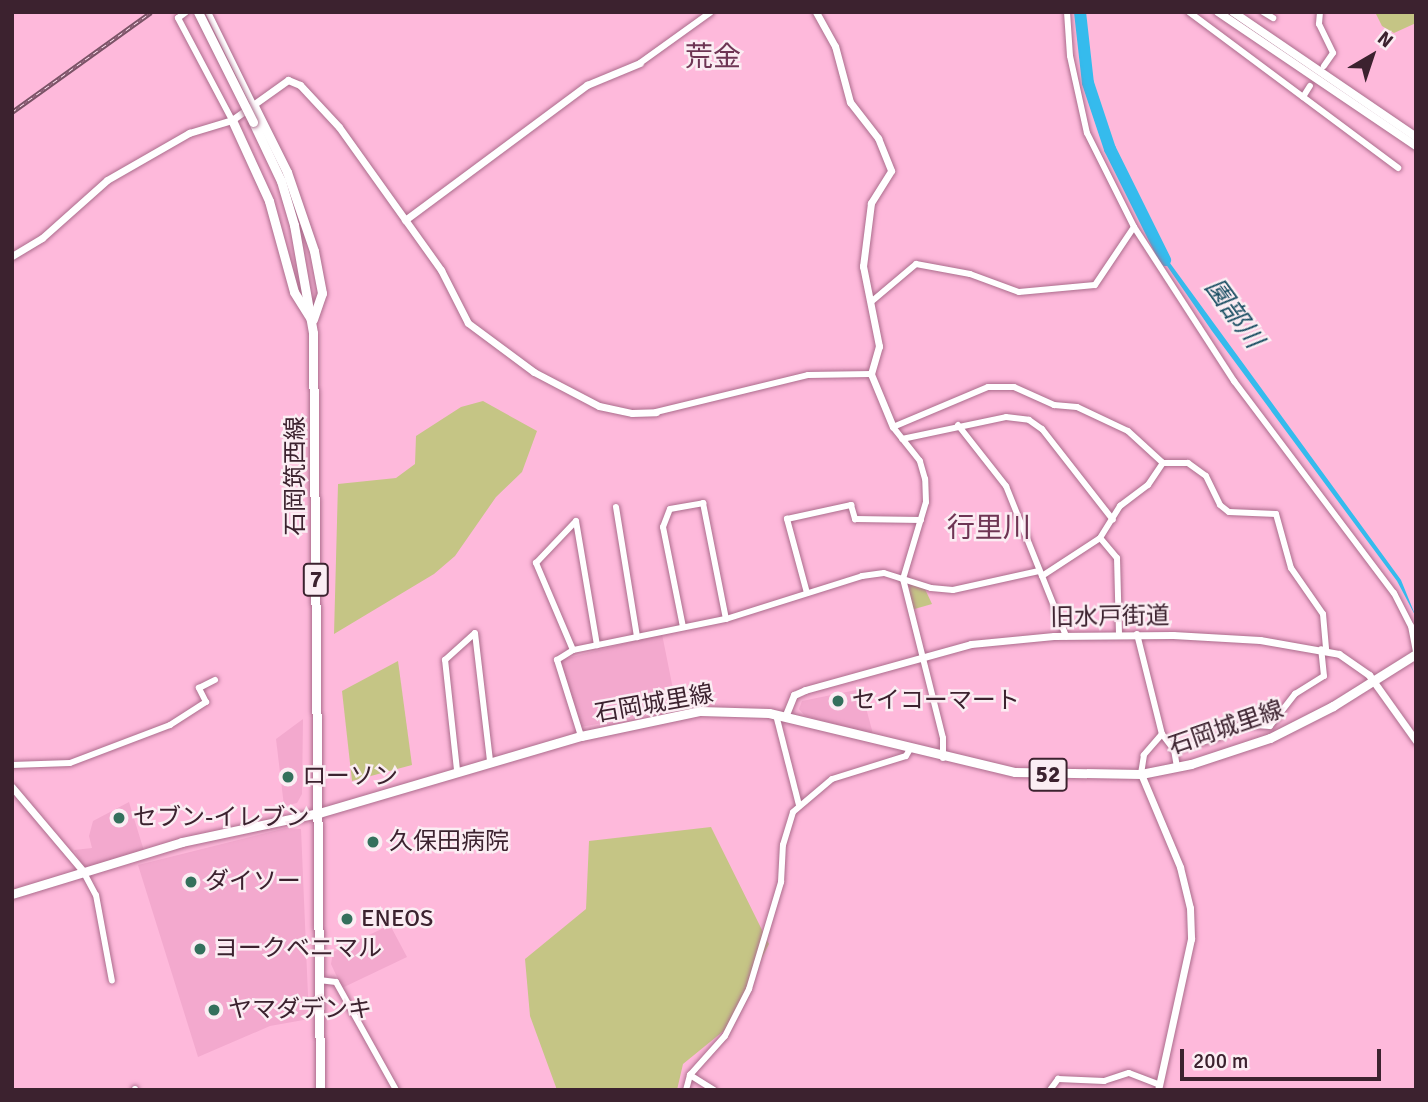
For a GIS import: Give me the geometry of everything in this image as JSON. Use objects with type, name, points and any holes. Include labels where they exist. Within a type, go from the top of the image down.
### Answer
[{"type":"main road","name":"石岡筑西線","points":[[198,12],[253,122],[289,206],[312,321],[320,1090]]},
{"type":"main road","points":[[1218,12],[1416,146]]},
{"type":"main road","points":[[1233,12],[1416,137]]},
{"type":"main road","points":[[254,106],[287,172],[314,251],[322,293],[312,321]]},
{"type":"main road","points":[[232,120],[269,201],[294,292],[312,321]]},
{"type":"main road","name":"石岡城里線","points":[[12,894],[182,842],[318,813],[490,760],[581,736],[700,712],[781,716],[943,758],[1034,774],[1141,774],[1177,767],[1270,738],[1375,681],[1416,653]]},
{"type":"street","points":[[186,12],[178,18],[232,120]]},
{"type":"street","points":[[208,12],[254,106]]},
{"type":"street","points":[[405,220],[587,85],[640,63],[711,12]]},
{"type":"street","points":[[816,12],[835,46],[850,102],[878,138],[891,172],[871,203],[863,266],[879,346],[871,374],[893,427],[920,461],[925,479],[920,520],[903,579],[943,738],[943,758]]},
{"type":"street","points":[[1067,12],[1070,56],[1087,133],[1134,228],[1234,381],[1394,593],[1411,626],[1416,653]]},
{"type":"street","points":[[1189,12],[1398,168]]},
{"type":"street","points":[[1263,12],[1273,18]]},
{"type":"street","points":[[1320,12],[1319,24],[1333,53],[1324,66]]},
{"type":"street","points":[[12,256],[42,237],[107,180],[189,133],[232,120],[254,106],[279,83],[288,80],[300,85],[339,127],[441,270],[468,323],[491,343],[598,406],[632,413],[656,412],[808,375],[871,374]]},
{"type":"street","points":[[1303,97],[1310,86]]},
{"type":"street","points":[[871,302],[916,264],[970,274],[1018,292],[1095,285],[1134,228]]},
{"type":"street","points":[[893,427],[988,387],[1014,387],[1054,405],[1077,408],[1128,431],[1163,463],[1188,463],[1206,476],[1220,505],[1229,512],[1276,513],[1291,568],[1323,614],[1324,676],[1295,694],[1270,726],[1242,724],[1219,737],[1174,750]]},
{"type":"street","points":[[902,439],[958,425],[1006,417],[1029,420],[1042,429],[1114,520]]},
{"type":"street","points":[[958,425],[1006,486],[1066,636]]},
{"type":"street","points":[[581,736],[557,660],[573,650],[726,619],[875,574],[953,590],[1040,574],[1100,538],[1114,520],[1120,506],[1148,485],[1163,463]]},
{"type":"street","points":[[683,627],[663,527],[670,509],[703,503],[726,619]]},
{"type":"street","points":[[807,593],[787,519],[851,505],[855,519],[920,520]]},
{"type":"street","points":[[616,507],[637,637]]},
{"type":"street","points":[[573,650],[536,563],[576,521],[597,645]]},
{"type":"street","points":[[1100,538],[1117,558],[1119,634]]},
{"type":"street","points":[[457,770],[445,660],[475,633],[490,760]]},
{"type":"street","points":[[1138,634],[1162,734],[1174,750],[1177,767]]},
{"type":"street","name":"旧水戸街道","points":[[781,716],[794,695],[971,643],[1138,634],[1260,640],[1323,650],[1353,661],[1375,681],[1416,741]]},
{"type":"street","points":[[12,765],[70,763],[170,724],[206,702],[200,688],[215,680]]},
{"type":"street","points":[[781,716],[799,806]]},
{"type":"street","points":[[1050,1090],[1058,1079],[1104,1081],[1129,1073],[1158,1087],[1191,939],[1190,908],[1180,867],[1141,774],[1144,755],[1162,734]]},
{"type":"street","points":[[686,1090],[690,1075],[725,1036],[749,989],[781,881],[783,845],[799,806],[831,779],[906,756],[910,749]]},
{"type":"street","points":[[12,787],[83,871],[96,895],[112,981]]},
{"type":"street","points":[[319,980],[336,982],[396,1090]]},
{"type":"street","points":[[690,1075],[714,1090]]},
{"type":"shaded area","points":[[662,634],[677,709],[581,727],[560,660]]},
{"type":"shaded area","name":"セイコーマート","points":[[861,689],[873,734],[805,716],[799,709],[802,701]]},
{"type":"shaded area","points":[[303,719],[302,794],[297,803],[284,806],[276,739]]},
{"type":"shaded area","points":[[129,802],[144,851],[84,868],[74,850],[92,848],[89,836],[93,821]]},
{"type":"shaded area","points":[[286,828],[301,829],[309,1019],[270,1026],[198,1057],[138,865]]},
{"type":"shaded area","points":[[390,925],[407,957],[342,988],[331,964],[333,952]]},
{"type":"green space","points":[[1375,12],[1416,12],[1416,23],[1394,33],[1382,26]]},
{"type":"green space","points":[[483,401],[537,431],[522,472],[496,497],[455,556],[434,574],[334,634],[338,484],[396,478],[415,464],[416,436],[461,407]]},
{"type":"green space","points":[[909,584],[925,589],[932,604],[911,610]]},
{"type":"green space","points":[[398,661],[412,765],[352,781],[342,691]]},
{"type":"green space","points":[[711,827],[769,944],[726,1029],[683,1064],[677,1090],[557,1090],[530,1016],[525,959],[586,909],[589,841]]},
{"type":"water","points":[[1159,248],[1401,580],[1416,617],[1397,581],[1212,331],[1156,250]]},
{"type":"waterway","name":"園部川","points":[[1080,12],[1088,83],[1110,149],[1165,260]]},
{"type":"railway","points":[[12,112],[151,12]]},
{"type":"place","name":"セイコーマート","points":[[838,701]]},
{"type":"place","name":"ローソン","points":[[288,777]]},
{"type":"place","name":"セブン-イレブン","points":[[119,818]]},
{"type":"place","name":"久保田病院","points":[[373,842]]},
{"type":"place","name":"ダイソー","points":[[191,882]]},
{"type":"place","name":"ENEOS","points":[[347,919]]},
{"type":"place","name":"ヨークベニマル","points":[[200,949]]},
{"type":"place","name":"ヤマダデンキ","points":[[214,1010]]},
{"type":"district","name":"荒金","points":[[713,57]]},
{"type":"district","name":"行里川","points":[[989,528]]}]
